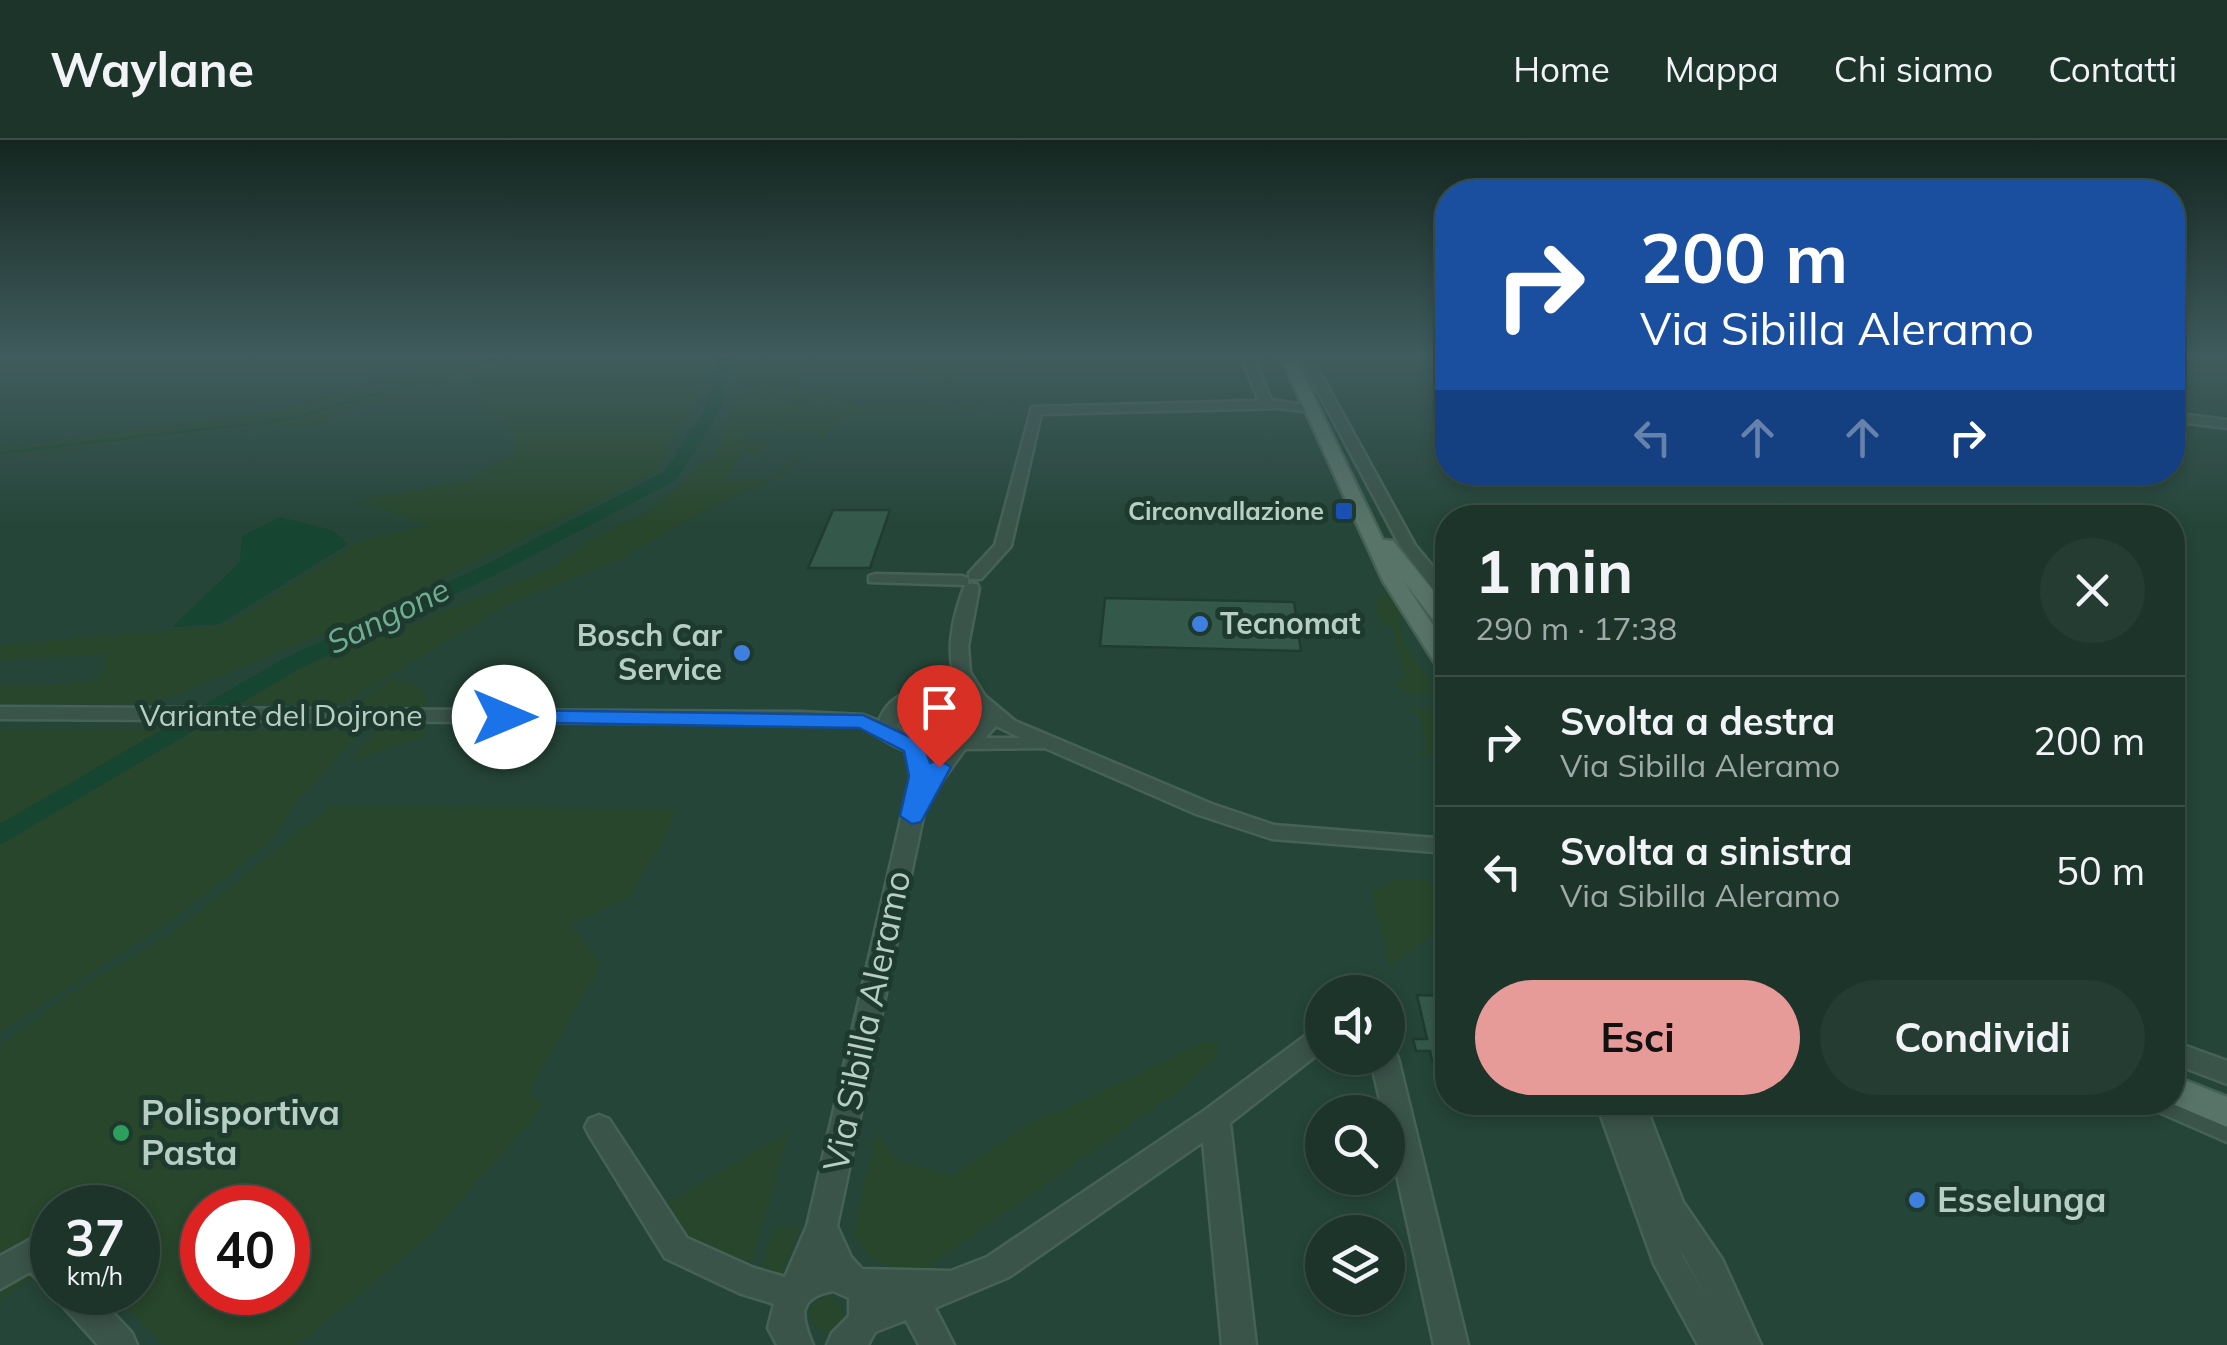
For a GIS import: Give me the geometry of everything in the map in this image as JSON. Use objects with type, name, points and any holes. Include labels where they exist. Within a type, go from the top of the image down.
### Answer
[{"type":"main road","points":[[1315,414],[1393,581],[1435,646]]},
{"type":"main road","points":[[1375,536],[1393,551],[1435,607]]},
{"type":"main road","points":[[1375,536],[1435,620]]},
{"type":"main road","points":[[2185,1078],[2227,1096]]},
{"type":"main road","points":[[2185,1094],[2227,1112]]},
{"type":"street","points":[[983,705],[963,683],[956,660],[969,582],[1004,546],[1035,414]]},
{"type":"street","points":[[1337,414],[1408,546],[1435,580]]},
{"type":"street","points":[[2185,418],[2227,424]]},
{"type":"street","points":[[874,580],[969,582]]},
{"type":"street","points":[[920,694],[956,660]]},
{"type":"street","points":[[920,694],[947,691],[983,705],[1064,750],[1204,809],[1350,850],[1410,852],[1435,857]]},
{"type":"street","name":"Variante del Dojrone","points":[[802,718],[900,703],[920,694]]},
{"type":"street","points":[[892,736],[887,718],[900,703]]},
{"type":"street","name":"Via Sibilla Aleramo","points":[[912,816],[930,781],[959,745],[982,731],[990,720],[983,705]]},
{"type":"street","name":"Variante del Dojrone","points":[[1,713],[802,718],[863,722],[915,748]]},
{"type":"street","points":[[915,748],[1019,741],[1064,750]]},
{"type":"street","name":"Via Sibilla Aleramo","points":[[789,1339],[786,1314],[822,1226],[921,776],[915,748]]},
{"type":"street","points":[[1294,836],[1435,844]]},
{"type":"street","points":[[1410,841],[1435,839]]},
{"type":"street","points":[[854,1333],[950,1285],[998,1267],[1215,1118],[1305,1049]]},
{"type":"street","points":[[2185,1056],[2227,1073]]},
{"type":"street","points":[[1388,1075],[1452,1345]]},
{"type":"street","points":[[2185,1111],[2227,1130]]},
{"type":"street","points":[[1615,1115],[1670,1264],[1716,1345]]},
{"type":"street","points":[[1635,1115],[1671,1209],[1711,1269],[1744,1345]]},
{"type":"street","points":[[1215,1118],[1239,1345]]},
{"type":"street","points":[[599,1127],[676,1248],[750,1282],[794,1295],[815,1279],[834,1276],[853,1282],[950,1285]]},
{"type":"street","points":[[822,1226],[839,1267],[865,1296],[854,1333]]},
{"type":"street","points":[[0,1274],[30,1254]]},
{"type":"street","points":[[915,1303],[937,1345]]},
{"type":"street","points":[[92,1315],[120,1345]]},
{"type":"shaded area","points":[[258,414],[336,414],[320,428],[269,426],[0,458],[0,448]]},
{"type":"shaded area","points":[[499,414],[687,414],[654,473],[369,615],[155,703],[0,703],[0,685],[48,686],[100,678],[106,654],[0,660],[0,645],[227,625],[358,542],[428,525],[357,500],[466,481],[516,451],[506,418]]},
{"type":"shaded area","points":[[731,414],[838,414],[842,418],[820,439],[817,431],[783,432],[783,427],[742,434],[740,442],[768,441],[764,453],[741,454],[727,479],[769,480],[814,445],[781,476],[713,506],[620,560],[508,604],[345,703],[233,704],[263,683],[552,568],[600,534],[649,512],[715,453]]},
{"type":"shaded area","points":[[280,517],[332,530],[348,544],[220,624],[172,627],[240,562],[242,536]]},
{"type":"shaded area","points":[[1384,594],[1395,598],[1403,638],[1427,674],[1430,694],[1409,694],[1397,687],[1396,681],[1405,680],[1392,625],[1381,624],[1375,597]]},
{"type":"shaded area","points":[[393,678],[414,684],[426,695],[423,709],[354,706]]},
{"type":"shaded area","points":[[941,697],[962,700],[974,710],[974,722],[959,733],[940,738],[921,736],[905,727],[903,720],[912,707]]},
{"type":"shaded area","points":[[1413,707],[1435,711],[1435,757],[1420,754],[1419,750],[1429,749],[1418,714],[1407,711]]},
{"type":"shaded area","points":[[0,729],[361,731],[293,807],[274,838],[227,878],[163,927],[0,1033]]},
{"type":"shaded area","points":[[423,729],[429,735],[349,762],[377,730]]},
{"type":"shaded area","points":[[332,805],[673,810],[669,830],[629,898],[570,924],[601,965],[528,1092],[545,1105],[430,1236],[298,1345],[164,1345],[134,1315],[160,1315],[160,1185],[30,1185],[30,1280],[0,1301],[0,1046],[69,994],[174,931]]},
{"type":"shaded area","points":[[1392,880],[1435,884],[1435,933],[1389,967],[1372,893]]},
{"type":"shaded area","points":[[1219,1042],[1216,1058],[1179,1091],[928,1267],[884,1265],[868,1255],[853,1235],[876,1131],[899,1162],[953,1175],[1034,1120],[1057,1113],[1201,1043]]},
{"type":"shaded area","points":[[789,1131],[752,1263],[684,1238],[664,1204]]},
{"type":"shaded area","points":[[800,1227],[782,1274],[761,1266],[774,1228]]},
{"type":"shaded area","points":[[826,1297],[838,1302],[843,1314],[838,1326],[826,1331],[814,1326],[809,1314],[814,1302]]},
{"type":"building","points":[[833,510],[890,510],[870,568],[808,568]]},
{"type":"building","name":"Tecnomat","points":[[1105,598],[1294,602],[1301,651],[1100,646]]},
{"type":"building","points":[[1417,995],[1435,996],[1435,1061],[1430,1051],[1416,1051],[1413,1039],[1427,1039]]},
{"type":"waterway","points":[[0,453],[307,414]]},
{"type":"waterway","name":"Sangone","points":[[0,836],[289,665],[492,569],[670,476],[710,414]]},
{"type":"place","name":"Circonvallazione","points":[[1344,511]]},
{"type":"place","name":"Tecnomat","points":[[1200,624]]},
{"type":"place","name":"Bosch Car Service","points":[[742,653]]},
{"type":"place","name":"Polisportiva Pasta","points":[[121,1133]]},
{"type":"place","name":"Esselunga","points":[[1917,1200]]},
{"type":"route","points":[[504,717],[802,718],[863,722],[915,748],[921,776],[912,816],[939,767]]}]
